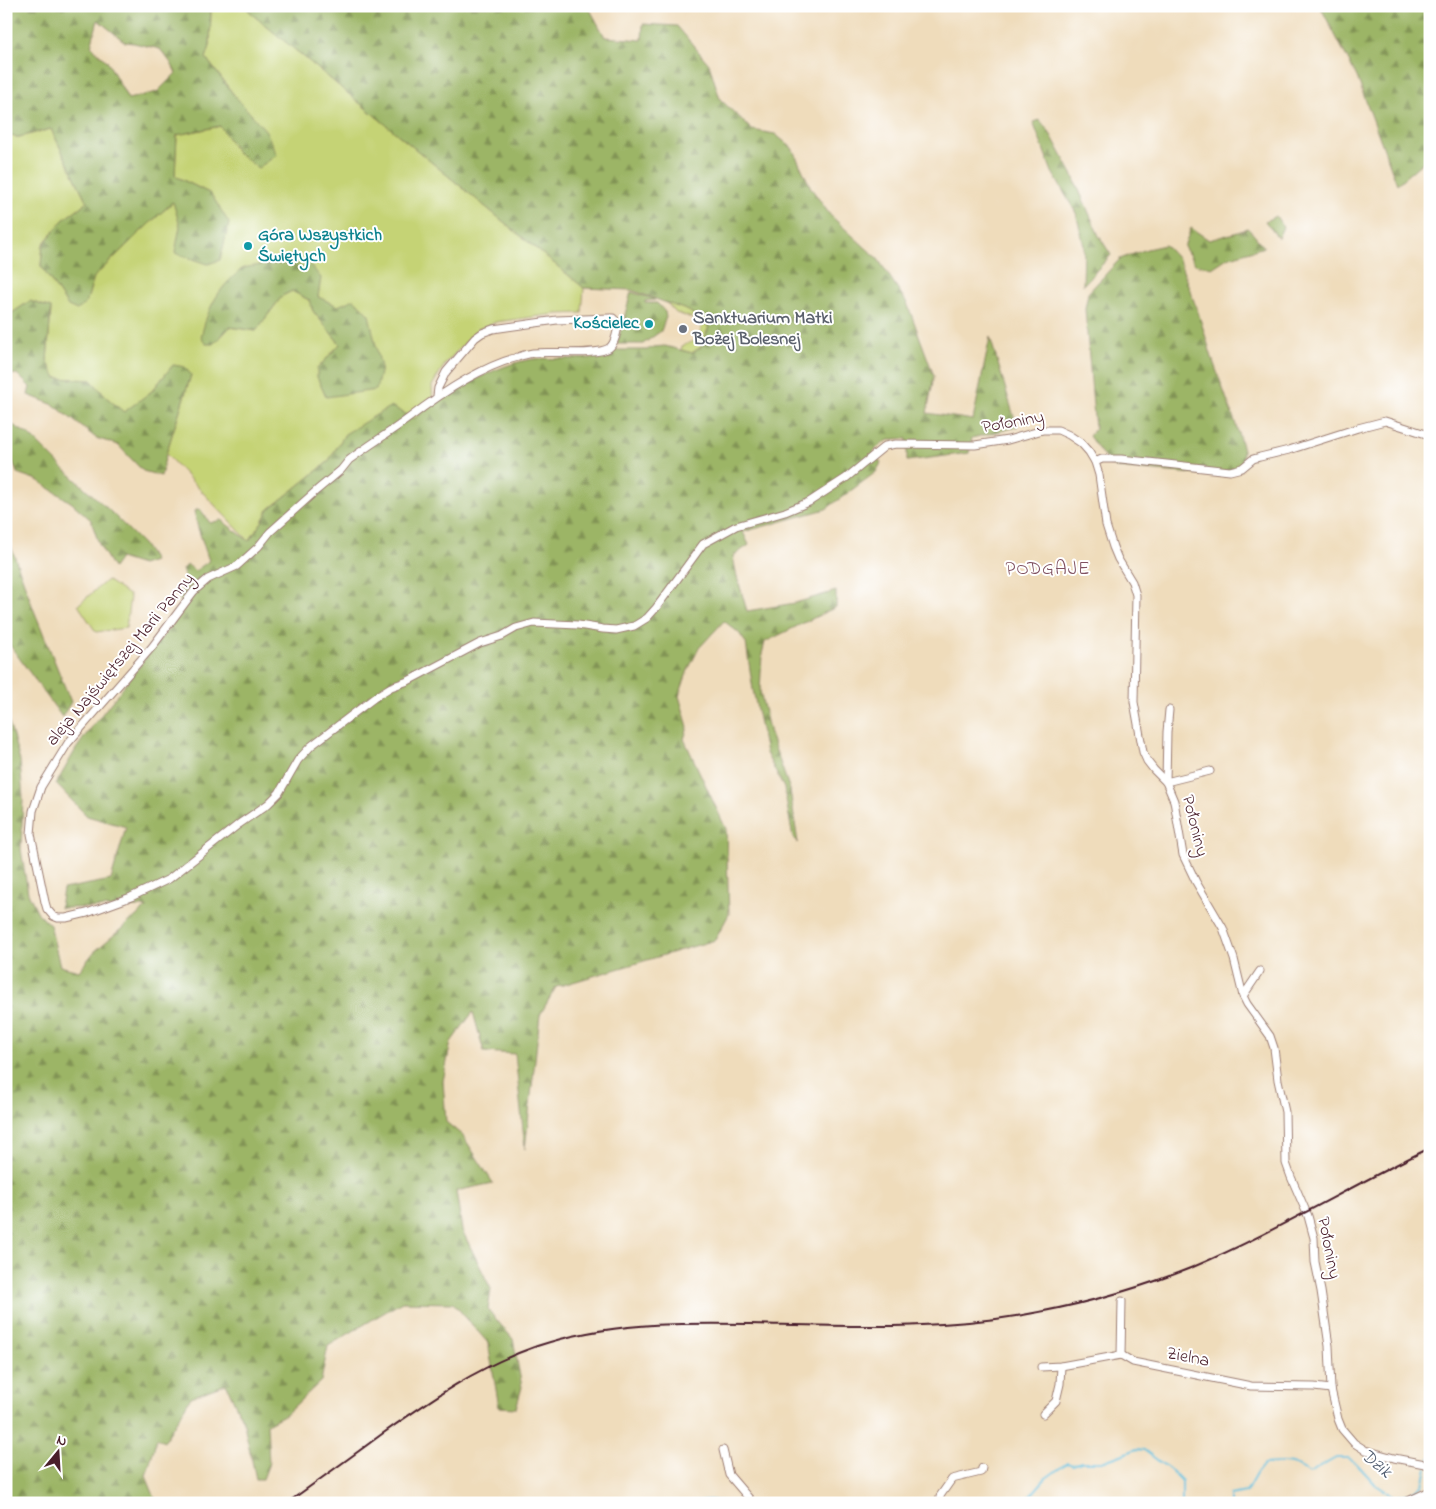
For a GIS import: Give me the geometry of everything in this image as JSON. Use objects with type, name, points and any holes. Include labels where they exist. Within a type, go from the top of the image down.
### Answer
[{"type":"street","name":"aleja Najświętszej Marii Panny","points":[[53,916],[45,902],[31,834],[33,811],[41,787],[78,730],[152,648],[194,591],[208,579],[237,566],[258,547],[270,532],[350,460],[437,396],[474,375],[507,360],[534,353],[603,350],[610,347],[613,343],[618,323],[613,318],[557,320],[493,329],[482,333],[446,372],[438,388],[437,396]]},
{"type":"street","points":[[1095,462],[1102,459],[1121,459],[1230,471],[1242,468],[1253,459],[1385,421],[1429,435],[1430,437]]},
{"type":"street","name":"Połoniny","points":[[53,916],[66,918],[87,913],[131,897],[169,879],[239,824],[268,804],[279,794],[298,760],[311,746],[391,687],[408,681],[480,643],[502,636],[516,628],[534,623],[578,625],[616,630],[634,626],[647,618],[656,608],[703,544],[736,526],[785,512],[815,498],[846,478],[885,446],[896,444],[975,445],[1008,440],[1043,430],[1058,430],[1081,443],[1095,462],[1099,475],[1106,525],[1118,559],[1132,582],[1136,595],[1134,702],[1143,752],[1147,761],[1166,782],[1174,801],[1183,855],[1196,882],[1223,928],[1234,959],[1243,996],[1270,1036],[1274,1048],[1285,1112],[1286,1162],[1308,1216],[1314,1238],[1315,1262],[1323,1300],[1329,1346],[1331,1389],[1340,1424],[1354,1443],[1365,1450],[1430,1465]]},
{"type":"street","points":[[1169,710],[1166,782],[1210,771]]},
{"type":"street","points":[[1243,996],[1260,971]]},
{"type":"street","points":[[1041,1367],[1062,1366],[1121,1355],[1122,1301]]},
{"type":"street","name":"Zielna","points":[[1121,1355],[1133,1362],[1251,1386],[1331,1389]]},
{"type":"street","points":[[1043,1414],[1056,1401],[1062,1366]]},
{"type":"street","points":[[723,1450],[728,1475],[753,1503]]},
{"type":"street","points":[[940,1503],[940,1496],[952,1478],[981,1472],[982,1468]]},
{"type":"street","points":[[1406,1503],[1430,1492]]},
{"type":"green space","points":[[6,6],[211,6],[210,46],[206,58],[234,95],[266,131],[277,155],[258,168],[238,153],[220,126],[177,135],[175,176],[211,194],[229,223],[220,260],[208,264],[175,253],[180,226],[173,202],[94,277],[86,303],[77,310],[68,306],[41,266],[43,245],[63,220],[87,202],[51,129],[19,137],[6,136]],"holes":[[[98,20],[125,42],[160,49],[176,73],[157,92],[128,99],[107,61],[91,46]]]},
{"type":"green space","points":[[211,6],[245,6],[253,15],[584,288],[582,313],[556,314],[496,322],[478,329],[440,372],[432,386],[433,404],[414,419],[345,434],[328,462],[268,510],[249,541],[166,454],[191,375],[173,365],[152,391],[124,413],[91,380],[56,378],[47,361],[51,308],[30,301],[6,317],[6,136],[19,137],[51,129],[87,202],[63,220],[43,244],[41,266],[68,306],[86,303],[94,277],[173,202],[211,194],[175,176],[177,135],[221,126],[238,153],[234,95],[206,58],[210,46]],"holes":[[[288,264],[318,297],[338,307],[376,389],[317,369],[340,344],[313,311],[309,300],[292,291],[282,296],[256,331],[230,327],[216,342],[265,265]]]},
{"type":"green space","points":[[245,6],[588,6],[605,37],[642,40],[643,24],[677,26],[709,64],[720,99],[752,130],[775,134],[792,148],[811,188],[830,215],[878,259],[907,303],[934,376],[927,413],[973,420],[990,337],[1017,427],[972,438],[969,453],[907,461],[907,439],[888,441],[873,452],[881,463],[876,472],[826,509],[743,532],[749,545],[733,556],[747,611],[795,603],[836,591],[836,607],[765,642],[762,654],[760,691],[770,734],[790,790],[798,843],[793,838],[784,788],[766,753],[753,690],[746,643],[739,633],[724,621],[699,648],[688,670],[679,696],[688,727],[684,739],[726,829],[729,914],[715,940],[556,987],[540,1015],[525,1149],[515,1054],[484,1052],[473,1012],[451,1042],[443,1081],[446,1122],[463,1136],[493,1183],[456,1191],[462,1230],[491,1289],[488,1310],[513,1339],[522,1387],[516,1408],[499,1407],[488,1343],[453,1303],[402,1302],[328,1346],[321,1381],[286,1414],[267,1424],[269,1463],[263,1479],[256,1479],[244,1424],[226,1384],[191,1397],[164,1442],[157,1438],[146,1476],[157,1503],[6,1503],[6,712],[20,761],[23,798],[21,849],[28,893],[38,913],[50,925],[60,966],[79,971],[94,952],[147,907],[60,908],[63,889],[111,880],[126,827],[87,816],[56,784],[88,732],[183,610],[179,596],[186,582],[182,569],[188,565],[195,571],[209,561],[194,511],[200,509],[210,523],[221,520],[249,541],[268,510],[328,462],[345,434],[391,406],[414,419],[440,400],[487,374],[519,362],[534,359],[601,357],[616,350],[647,350],[653,347],[665,346],[692,353],[701,347],[709,327],[689,311],[631,290],[584,288],[253,15]]},
{"type":"green space","points":[[1320,6],[1430,6],[1430,156],[1397,184],[1357,77]]},
{"type":"green space","points":[[1040,120],[1051,135],[1072,174],[1099,236],[1111,255],[1083,285],[1084,246],[1076,213],[1052,172],[1033,122]]},
{"type":"green space","points":[[1276,216],[1283,227],[1278,238],[1265,221]]},
{"type":"green space","points":[[1191,228],[1209,240],[1248,228],[1264,247],[1227,258],[1212,268],[1195,264],[1184,247]]},
{"type":"green space","points":[[1165,245],[1179,260],[1243,450],[1242,468],[1223,476],[1116,468],[1109,464],[1089,436],[1095,429],[1085,309],[1088,293],[1120,259],[1147,249]]},
{"type":"green space","points":[[308,262],[321,278],[318,297],[338,306],[354,299],[369,315],[381,368],[376,390],[326,397],[317,377],[317,369],[340,344],[313,311],[309,300],[292,291],[282,296],[256,331],[230,327],[213,344],[206,344],[201,338],[216,297],[242,269],[264,265]]},
{"type":"green space","points":[[631,292],[654,299],[645,301],[645,303],[657,303],[665,312],[666,317],[661,331],[643,344],[617,344]]},
{"type":"green space","points":[[30,301],[51,308],[47,361],[56,378],[91,380],[107,398],[124,412],[152,391],[173,365],[185,367],[191,375],[161,476],[143,471],[118,445],[96,438],[54,405],[28,395],[30,387],[17,374],[6,375],[6,317]]},
{"type":"green space","points":[[666,302],[689,311],[709,327],[701,347],[692,353],[681,350],[682,346],[696,340],[701,330],[701,325],[695,319],[676,313]]},
{"type":"green space","points":[[6,421],[31,436],[143,544],[154,561],[142,565],[120,558],[113,568],[99,544],[91,520],[72,503],[37,480],[17,473],[9,450],[6,449]]},
{"type":"green space","points":[[6,508],[8,509],[8,538],[33,608],[71,702],[62,717],[9,644],[6,647]]},
{"type":"green space","points":[[107,580],[130,596],[126,628],[96,632],[78,605]]},
{"type":"waterway","name":"Dzik","points":[[1024,1503],[1046,1478],[1067,1463],[1073,1465],[1081,1462],[1102,1462],[1137,1449],[1144,1450],[1182,1481],[1182,1503]]},
{"type":"waterway","name":"Dzik","points":[[1230,1503],[1230,1495],[1246,1492],[1264,1464],[1292,1464],[1309,1473],[1336,1458],[1347,1458],[1356,1463],[1376,1485],[1395,1497],[1410,1493],[1423,1485],[1427,1468]]},
{"type":"waterway","name":"Dzik","points":[[684,1503],[709,1500],[730,1503]]},
{"type":"railway","points":[[287,1503],[382,1434],[456,1384],[515,1354],[537,1346],[590,1332],[616,1328],[669,1324],[931,1325],[1003,1318],[1078,1304],[1155,1281],[1223,1254],[1430,1148]]},
{"type":"place","name":"Góra Wszystkich Świętych","points":[[248,246]]},
{"type":"place","name":"Kościelec","points":[[649,324]]},
{"type":"place","name":"Sanktuarium Matki Bożej Bolesnej","points":[[683,329]]},
{"type":"district","name":"PODGAJE","points":[[1048,569]]}]
